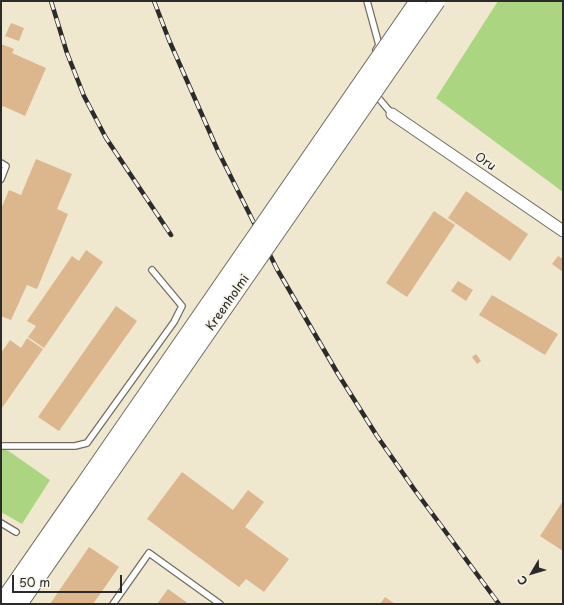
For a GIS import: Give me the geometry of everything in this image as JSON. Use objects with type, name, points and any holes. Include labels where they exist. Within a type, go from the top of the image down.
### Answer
[{"type":"main road","name":"Kreenholmi","points":[[19,604],[84,497],[418,1]]},
{"type":"main road","name":"Kreenholmi","points":[[1,604],[84,497],[437,1]]},
{"type":"street","name":"Oru","points":[[392,114],[563,231]]},
{"type":"lane","points":[[367,1],[379,45],[371,57]]},
{"type":"lane","points":[[360,74],[376,96],[392,114]]},
{"type":"lane","points":[[1,163],[6,166],[1,179]]},
{"type":"lane","points":[[1,446],[75,446],[87,443],[174,322],[182,306],[152,270]]},
{"type":"lane","points":[[1,523],[16,532]]},
{"type":"lane","points":[[113,604],[149,553],[220,604]]},
{"type":"green space","points":[[498,1],[563,1],[563,192],[436,98]]},
{"type":"green space","points":[[1,447],[50,480],[22,524],[1,512]]},
{"type":"building","points":[[11,23],[24,28],[19,41],[5,36]]},
{"type":"building","points":[[1,44],[14,49],[12,53],[46,68],[25,116],[3,106],[1,110]]},
{"type":"building","points":[[36,159],[72,174],[57,209],[68,214],[37,289],[27,285],[11,320],[1,316],[1,209],[9,190],[21,195]]},
{"type":"building","points":[[466,191],[528,234],[510,261],[448,218]]},
{"type":"building","points":[[434,211],[455,225],[407,297],[386,283]]},
{"type":"building","points":[[86,250],[103,262],[44,348],[28,337],[36,326],[27,321],[72,256],[79,261]]},
{"type":"building","points":[[558,256],[563,259],[563,272],[552,264]]},
{"type":"building","points":[[458,281],[473,290],[466,301],[451,291]]},
{"type":"building","points":[[492,295],[558,334],[545,355],[479,315]]},
{"type":"building","points":[[116,306],[137,321],[59,431],[38,417]]},
{"type":"building","points":[[27,338],[43,349],[2,408],[1,353],[10,340],[21,348]]},
{"type":"building","points":[[476,354],[481,361],[477,364],[472,357]]},
{"type":"building","points":[[182,472],[233,510],[248,490],[264,502],[245,527],[289,559],[264,592],[246,579],[239,587],[147,519]]},
{"type":"building","points":[[563,501],[563,551],[540,536]]},
{"type":"building","points":[[89,547],[119,567],[93,604],[50,604]]},
{"type":"building","points":[[168,589],[189,604],[157,604]]},
{"type":"building","points":[[385,597],[395,604],[380,604]]},
{"type":"railway","points":[[51,1],[67,53],[84,96],[106,138],[171,235]]},
{"type":"railway","points":[[154,1],[169,40],[218,151],[277,269],[338,374],[377,436],[414,489],[499,604]]}]
